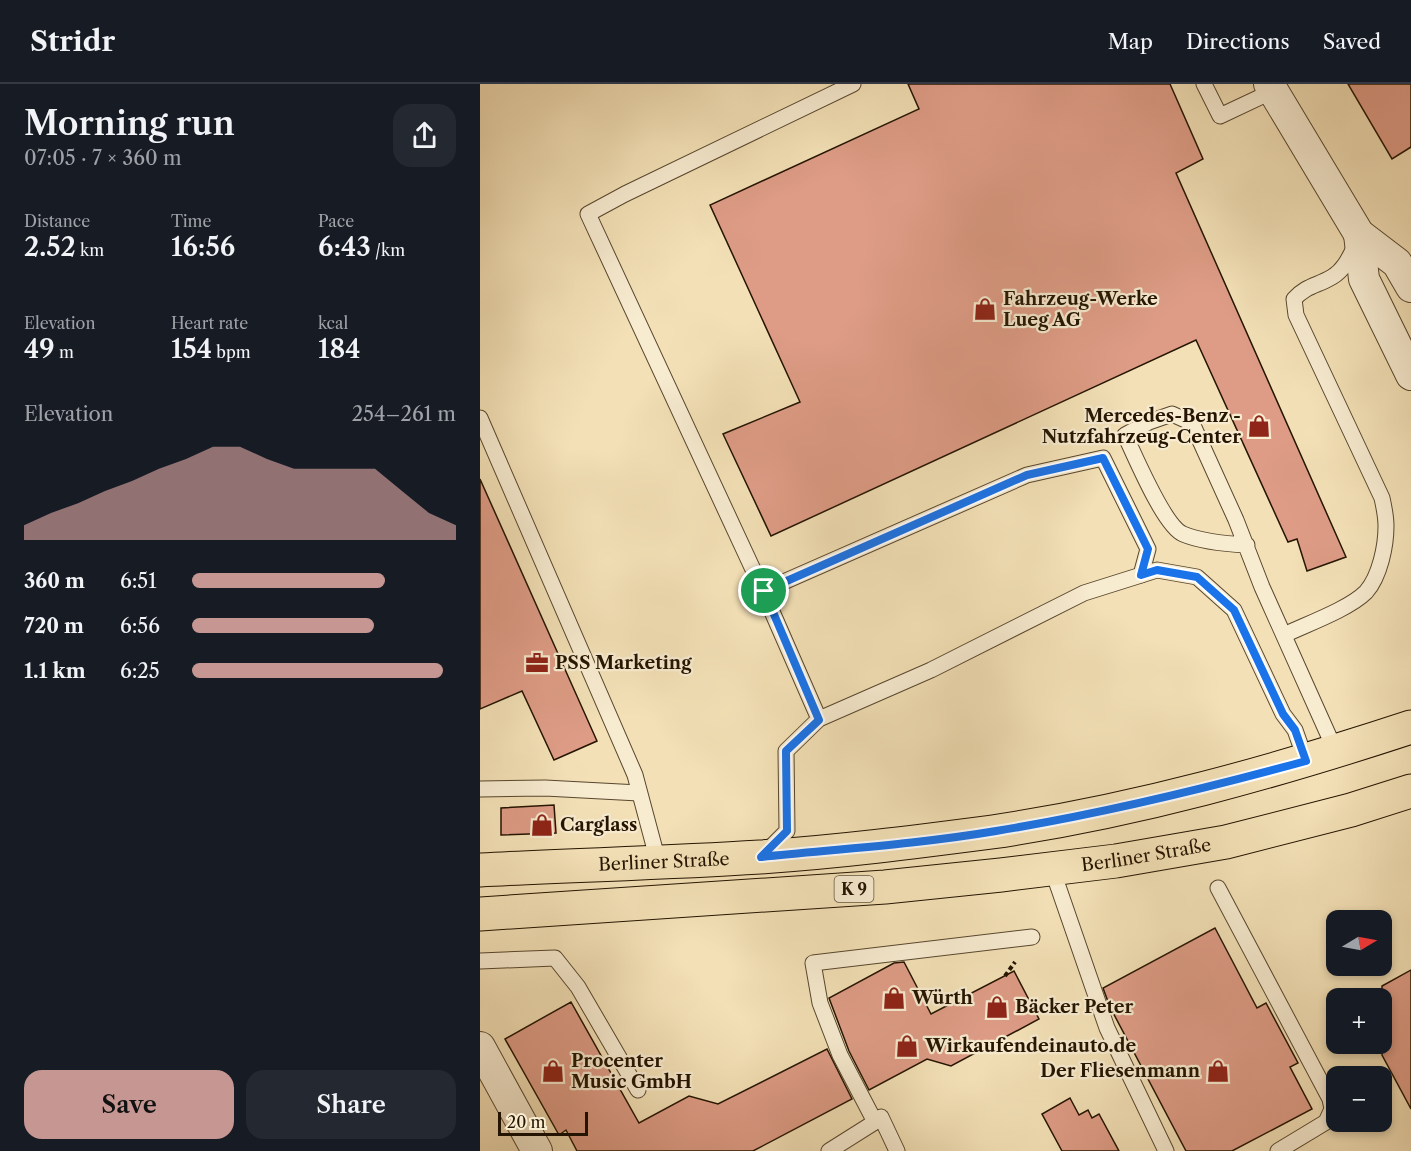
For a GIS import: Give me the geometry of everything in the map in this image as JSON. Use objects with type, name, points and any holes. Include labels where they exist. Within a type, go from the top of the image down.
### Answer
[{"type":"main road","name":"Berliner Straße","points":[[480,870],[761,857],[879,846],[993,831],[1079,816],[1202,789],[1321,756],[1411,727]]},
{"type":"main road","name":"Berliner Straße","points":[[480,914],[885,887],[1116,861],[1226,842],[1351,810],[1411,791]]},
{"type":"street","points":[[1271,88],[1359,234],[1397,263],[1411,287]]},
{"type":"street","points":[[1359,234],[1364,279],[1411,375]]},
{"type":"street","points":[[480,1047],[537,1151]]},
{"type":"lane","points":[[819,720],[764,591],[588,214],[853,84]]},
{"type":"lane","points":[[1204,84],[1220,116],[1271,88]]},
{"type":"lane","points":[[1284,635],[1351,603],[1366,591],[1374,578],[1382,556],[1386,525],[1382,498],[1296,315],[1294,299],[1303,289],[1333,276],[1348,262],[1359,234]]},
{"type":"lane","points":[[1247,545],[1226,544],[1181,534],[1165,517],[1125,435],[1149,422],[1172,414],[1192,423],[1247,545],[1262,588],[1284,635],[1321,756]]},
{"type":"lane","points":[[480,418],[635,775],[658,861]]},
{"type":"lane","points":[[764,591],[1027,475],[1103,458],[1148,549],[1141,575]]},
{"type":"lane","points":[[761,857],[787,831],[786,751],[819,720],[930,670],[1084,593],[1157,570],[1197,577],[1234,610],[1283,714],[1295,730],[1321,756]]},
{"type":"lane","points":[[480,789],[545,788],[639,793]]},
{"type":"lane","points":[[1052,869],[1107,1028],[1166,1151]]},
{"type":"lane","points":[[1218,888],[1330,1099],[1332,1108],[1326,1122],[1278,1151]]},
{"type":"lane","points":[[897,1151],[880,1116],[840,1055],[820,1003],[813,963],[1032,937]]},
{"type":"lane","points":[[480,962],[555,958],[578,987],[638,1090]]},
{"type":"lane","points":[[830,1151],[850,1145],[880,1116]]},
{"type":"building","points":[[908,84],[1170,84],[1203,159],[1176,173],[1346,557],[1307,571],[1297,539],[1288,542],[1196,340],[771,536],[723,434],[800,402],[710,205],[919,109]]},
{"type":"building","points":[[1348,84],[1411,84],[1411,147],[1392,159]]},
{"type":"building","points":[[480,479],[597,741],[554,760],[522,691],[480,709]]},
{"type":"building","points":[[554,805],[556,833],[501,835],[501,808]]},
{"type":"building","points":[[1215,928],[1257,1008],[1266,1003],[1298,1063],[1290,1067],[1312,1109],[1232,1151],[1186,1151],[1110,1007],[1103,988]]},
{"type":"building","points":[[904,962],[931,1014],[1014,971],[1039,1019],[951,1066],[927,1059],[869,1090],[849,1051],[829,998],[894,963]]},
{"type":"building","points":[[1411,970],[1411,1109],[1392,1074],[1392,1066],[1388,1066],[1382,1055],[1392,1054],[1392,988],[1382,988]]},
{"type":"building","points":[[571,1002],[639,1123],[689,1096],[718,1104],[827,1049],[852,1099],[753,1151],[577,1151],[566,1130],[559,1135],[505,1039]]},
{"type":"building","points":[[1070,1098],[1079,1115],[1088,1110],[1092,1118],[1099,1114],[1119,1151],[1062,1151],[1042,1114]]},
{"type":"place","name":"Fahrzeug-Werke Lueg AG","points":[[985,309]]},
{"type":"place","name":"Mercedes-Benz - Nutzfahrzeug-Center","points":[[1259,426]]},
{"type":"place","name":"PSS Marketing","points":[[537,663]]},
{"type":"place","name":"Carglass","points":[[542,825]]},
{"type":"place","name":"Würth","points":[[894,998]]},
{"type":"place","name":"Bäcker Peter","points":[[997,1007]]},
{"type":"place","name":"Wirkaufendeinauto.de","points":[[907,1046]]},
{"type":"place","name":"Procenter Music GmbH","points":[[553,1071]]},
{"type":"place","name":"Der Fliesenmann","points":[[1218,1071]]},
{"type":"route","points":[[1103,458],[1148,549],[1141,575],[1157,570],[1197,577],[1234,610],[1283,714],[1295,730],[1306,761],[1213,787],[1079,816],[993,831],[879,846],[761,857],[787,831],[786,751],[819,720],[764,591],[1027,475],[1103,458]]}]
